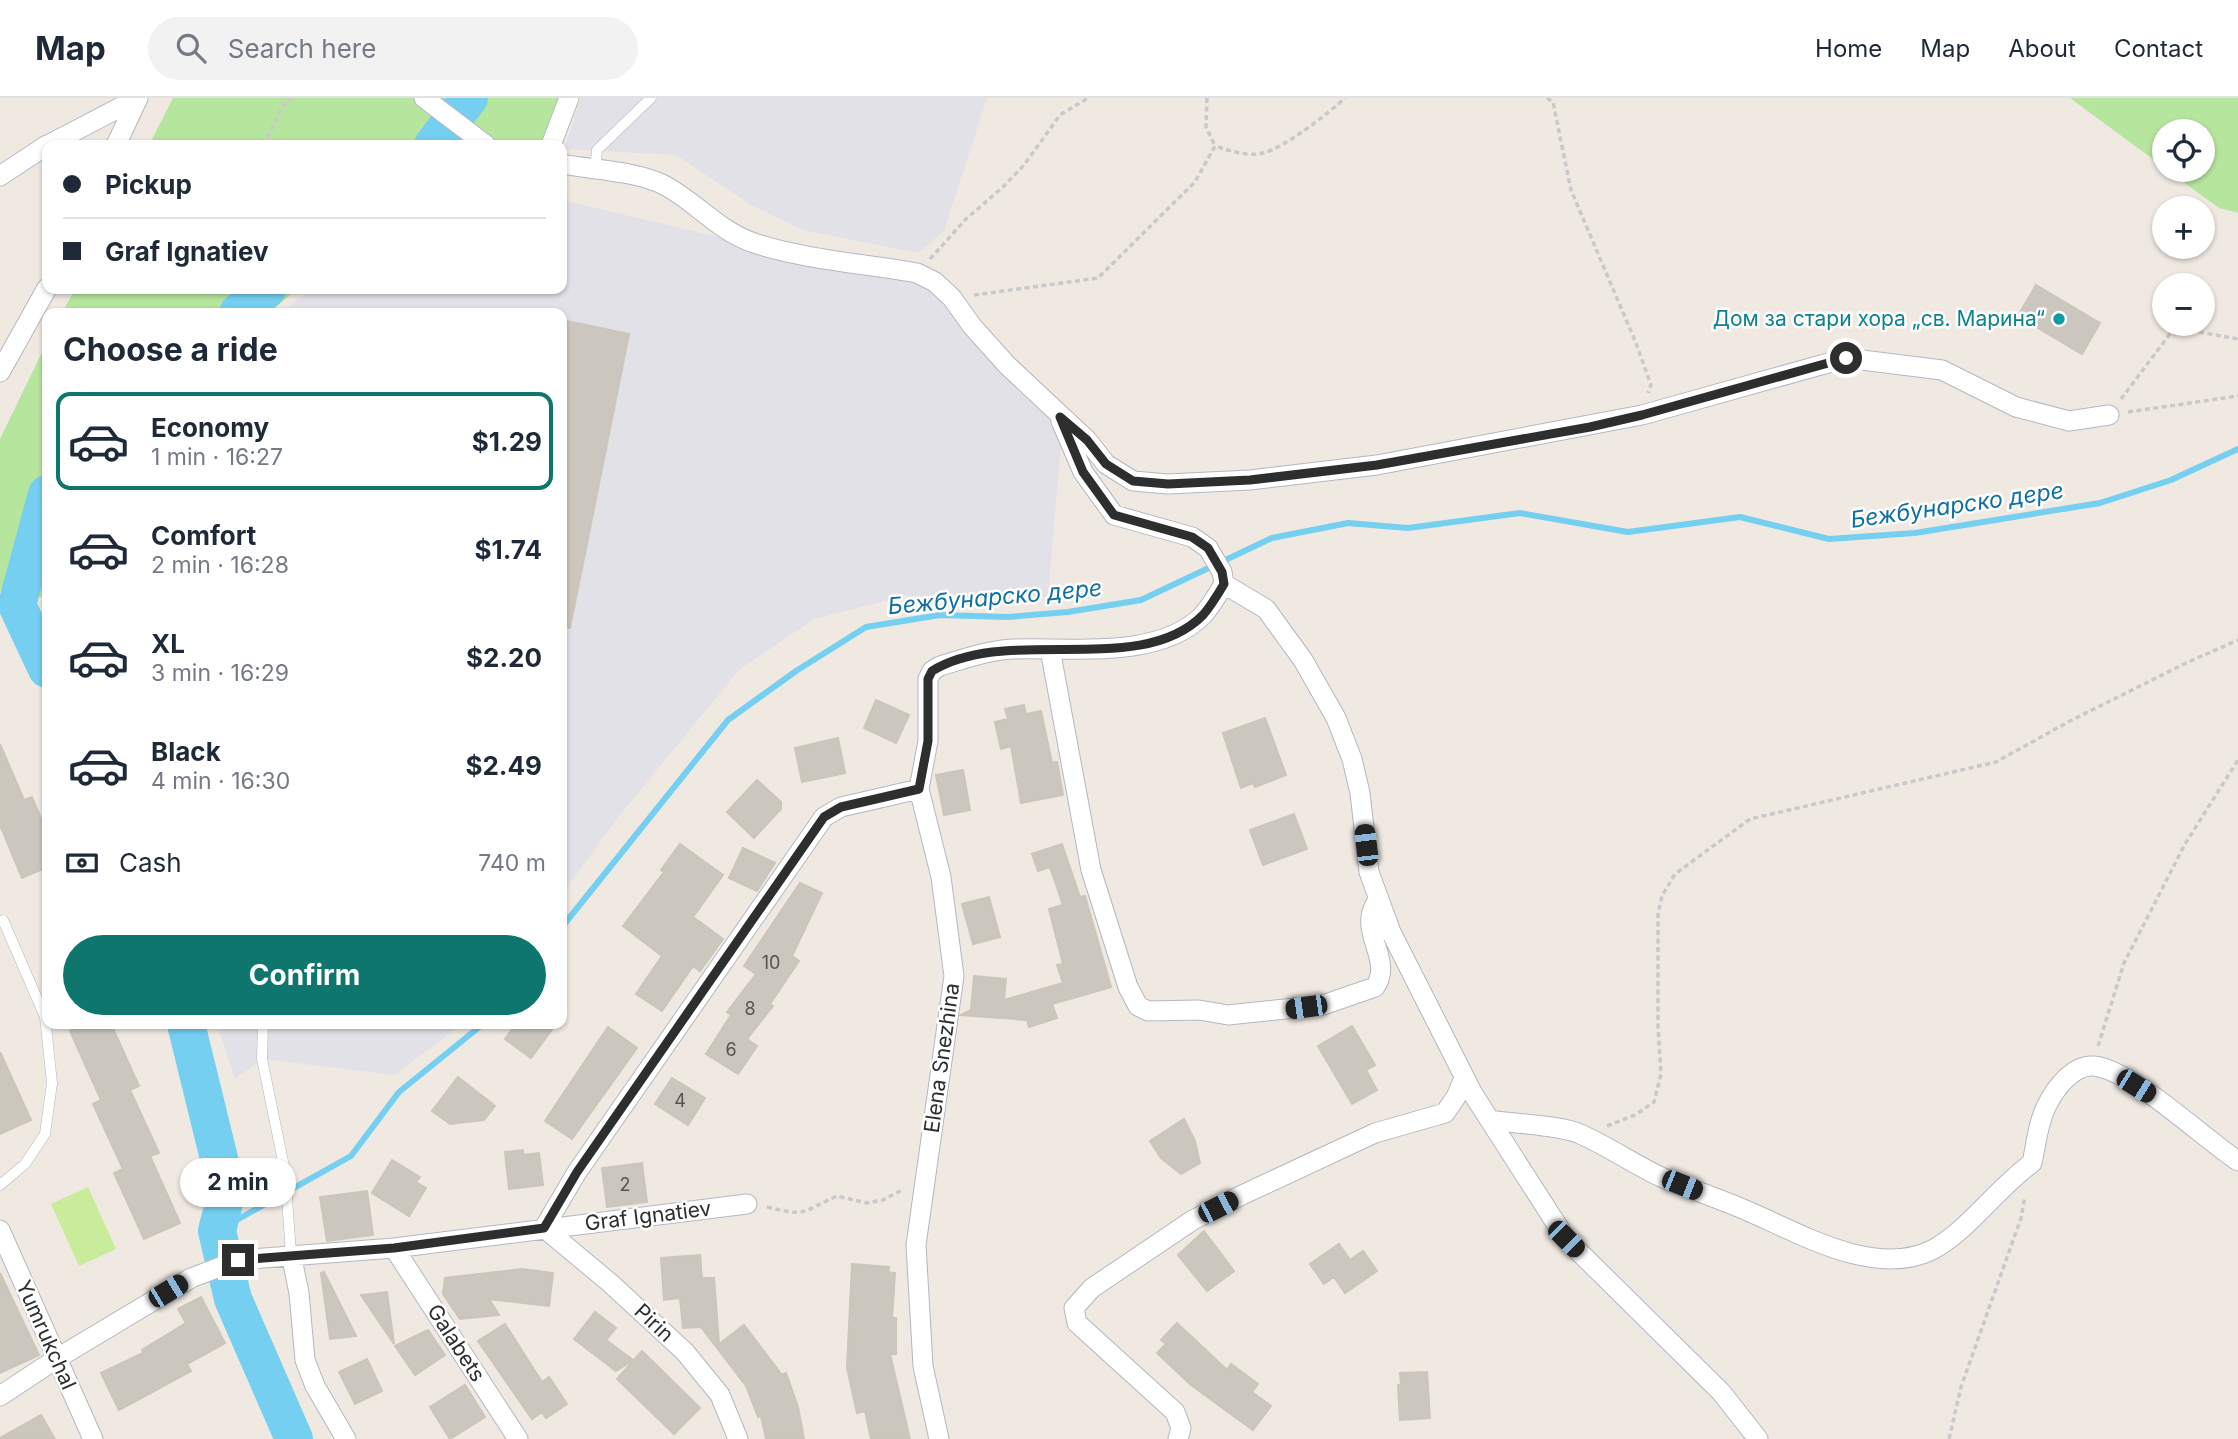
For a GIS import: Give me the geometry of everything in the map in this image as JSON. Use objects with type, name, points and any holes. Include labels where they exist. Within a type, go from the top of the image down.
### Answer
[{"type":"street","points":[[118,140],[138,98]]},
{"type":"street","points":[[57,140],[138,98]]},
{"type":"street","points":[[553,140],[569,98]]},
{"type":"street","points":[[429,103],[478,140]]},
{"type":"street","points":[[0,176],[42,148]]},
{"type":"street","points":[[567,165],[609,171],[662,184],[696,205],[729,233],[757,244],[917,273],[935,282],[989,346],[1087,440],[1106,464],[1133,481],[1168,484],[1250,480],[1377,465],[1642,415],[1846,358],[1942,370],[2016,407],[2068,421],[2109,415]]},
{"type":"street","points":[[0,372],[44,294]]},
{"type":"street","points":[[1060,417],[1083,472],[1114,515],[1175,530],[1208,548],[1223,578],[1266,609],[1303,660],[1336,719],[1352,759],[1360,793],[1369,872],[1391,932],[1464,1078],[1566,1239],[1721,1392],[1758,1439]]},
{"type":"street","points":[[1223,578],[1202,615],[1183,630],[1163,639],[1133,645],[1050,649],[1091,870],[1128,988],[1138,1006],[1148,1011],[1199,1010],[1228,1015],[1323,1004],[1375,987],[1379,982],[1380,964],[1369,923],[1372,907],[1379,899]]},
{"type":"street","name":"Elena Snezhina","points":[[939,1439],[923,1366],[916,1245],[954,976],[941,877],[919,789],[928,741],[928,679],[932,671],[940,666],[972,656],[1010,649],[1050,649]]},
{"type":"street","points":[[544,1228],[577,1172],[824,817],[841,807],[919,789]]},
{"type":"street","points":[[1491,1120],[1578,1133],[1659,1176],[1825,1246],[1863,1256],[1897,1259],[1931,1250],[1962,1227],[2016,1174],[2032,1163],[2045,1108],[2060,1084],[2077,1070],[2092,1066],[2114,1072],[2158,1100],[2238,1161]]},
{"type":"street","points":[[1178,1439],[1181,1428],[1175,1412],[1077,1323],[1074,1308],[1079,1301],[1092,1288],[1193,1220],[1376,1133],[1445,1113],[1457,1097],[1464,1078]]},
{"type":"street","name":"Graf Ignatiev","points":[[0,1396],[191,1278],[238,1260],[394,1248],[747,1204]]},
{"type":"street","name":"Pirin","points":[[544,1228],[610,1282],[685,1352],[720,1395],[738,1439]]},
{"type":"street","name":"Yumrukchal","points":[[0,1230],[93,1439]]},
{"type":"street","name":"Galabets","points":[[394,1248],[518,1439]]},
{"type":"street","points":[[291,1254],[299,1293],[305,1360],[315,1386],[346,1439]]},
{"type":"lane","points":[[595,171],[597,150],[652,98]]},
{"type":"lane","points":[[3,920],[42,1010]]},
{"type":"lane","points":[[0,1185],[25,1164],[45,1134],[52,1083],[46,1029]]},
{"type":"lane","points":[[263,1029],[262,1059],[285,1171],[291,1254]]},
{"type":"path","points":[[266,140],[281,109],[291,98]]},
{"type":"path","points":[[917,273],[966,219],[1024,165],[1060,115],[1088,98]]},
{"type":"path","points":[[1208,98],[1206,127],[1215,146],[1239,154],[1264,153],[1303,131],[1345,98]]},
{"type":"path","points":[[1547,98],[1553,102],[1571,190],[1651,385],[1642,415]]},
{"type":"path","points":[[951,298],[1098,278],[1195,182],[1215,146]]},
{"type":"path","points":[[2109,415],[2170,334],[2199,332],[2238,339]]},
{"type":"path","points":[[2109,415],[2238,396]]},
{"type":"path","points":[[1578,1133],[1635,1115],[1654,1102],[1661,1074],[1658,1027],[1658,913],[1668,885],[1683,867],[1750,819],[1996,762],[2103,704],[2238,640]]},
{"type":"path","points":[[2092,1066],[2124,962],[2185,844],[2238,760]]},
{"type":"path","points":[[1949,1439],[1961,1387],[2021,1218],[2032,1163]]},
{"type":"path","points":[[747,1204],[786,1213],[807,1213],[837,1196],[867,1203],[883,1200],[899,1190],[923,1185]]},
{"type":"shaded area","points":[[581,98],[987,98],[944,231],[918,253],[803,230],[753,206],[676,155],[567,149],[567,140]]},
{"type":"shaded area","points":[[567,201],[926,286],[1062,432],[1048,597],[905,596],[814,619],[739,670],[620,815],[567,887],[567,308],[287,308],[304,294],[567,294]]},
{"type":"shaded area","points":[[219,1029],[455,1029],[394,1075],[263,1059],[235,1079]]},
{"type":"green space","points":[[173,98],[562,98],[549,140],[152,140]]},
{"type":"green space","points":[[2070,98],[2238,98],[2238,213],[2219,208],[2215,205],[2215,196],[2203,196],[2183,182],[2215,182],[2215,119],[2152,119],[2152,158]]},
{"type":"green space","points":[[72,294],[291,294],[275,308],[65,308]]},
{"type":"green space","points":[[42,352],[42,597],[0,591],[0,439]]},
{"type":"green space","points":[[88,1187],[116,1249],[79,1266],[51,1204]]},
{"type":"building","name":"Дом за стари хора „св. Марина“","points":[[2036,285],[2100,323],[2082,354],[2018,316]]},
{"type":"building","points":[[567,321],[629,334],[570,628],[567,628]]},
{"type":"building","points":[[876,700],[909,715],[896,743],[864,728]]},
{"type":"building","points":[[1024,705],[1026,714],[1041,711],[1052,763],[1057,762],[1063,795],[1021,803],[1011,746],[1001,749],[995,722],[1008,719],[1005,709]]},
{"type":"building","points":[[1265,718],[1286,775],[1255,787],[1253,783],[1241,788],[1223,733]]},
{"type":"building","points":[[838,738],[845,773],[802,782],[795,748]]},
{"type":"building","points":[[0,744],[24,800],[32,797],[42,821],[42,869],[22,878],[0,825]]},
{"type":"building","points":[[963,770],[970,810],[944,815],[936,775]]},
{"type":"building","points":[[757,780],[781,802],[781,809],[754,838],[727,812]]},
{"type":"building","points":[[1294,814],[1307,849],[1263,865],[1250,830]]},
{"type":"building","points":[[680,844],[723,875],[693,917],[723,939],[700,971],[693,966],[662,1011],[636,994],[662,956],[623,926],[664,872],[661,870]]},
{"type":"building","points":[[1062,844],[1080,897],[1085,896],[1111,987],[1052,1004],[1057,1018],[1029,1027],[1027,1020],[961,1015],[971,1010],[974,976],[1006,979],[1004,1000],[1063,983],[1057,965],[1063,964],[1049,909],[1063,905],[1050,867],[1038,871],[1032,854]]},
{"type":"building","points":[[743,848],[775,863],[757,891],[729,878]]},
{"type":"building","points":[[800,883],[822,893],[792,956],[799,961],[770,1004],[773,1006],[747,1039],[757,1046],[738,1074],[706,1054],[731,1015],[727,1012],[756,974],[744,966]]},
{"type":"building","points":[[989,897],[1000,937],[973,944],[962,904]]},
{"type":"building","points":[[1352,1026],[1375,1065],[1366,1070],[1377,1090],[1352,1104],[1318,1046]]},
{"type":"building","points":[[608,1027],[637,1048],[572,1139],[545,1121]]},
{"type":"building","points":[[113,1029],[139,1086],[130,1090],[159,1153],[150,1156],[180,1223],[144,1239],[114,1173],[123,1169],[93,1104],[101,1100],[70,1031]]},
{"type":"building","points":[[512,1029],[552,1029],[531,1058],[505,1039]]},
{"type":"building","points":[[0,1052],[31,1120],[0,1134]]},
{"type":"building","points":[[458,1077],[495,1106],[484,1120],[450,1124],[432,1111]]},
{"type":"building","points":[[672,1078],[705,1098],[688,1125],[655,1104]]},
{"type":"building","points":[[1184,1119],[1195,1141],[1200,1163],[1181,1174],[1161,1158],[1150,1141]]},
{"type":"building","points":[[523,1150],[523,1155],[539,1153],[543,1185],[509,1189],[505,1152]]},
{"type":"building","points":[[392,1160],[420,1177],[416,1182],[426,1188],[409,1216],[372,1193]]},
{"type":"building","points":[[642,1163],[647,1202],[607,1207],[602,1168]]},
{"type":"building","points":[[367,1191],[373,1235],[327,1241],[320,1197]]},
{"type":"building","points":[[1204,1231],[1234,1271],[1207,1291],[1178,1255]]},
{"type":"building","points":[[1339,1244],[1350,1260],[1363,1251],[1377,1271],[1345,1293],[1334,1277],[1324,1284],[1310,1264]]},
{"type":"building","points":[[700,1255],[702,1278],[714,1278],[719,1344],[744,1325],[782,1375],[786,1373],[798,1407],[804,1439],[766,1439],[761,1416],[758,1417],[746,1386],[701,1327],[683,1328],[680,1298],[664,1300],[661,1258]]},
{"type":"building","points":[[852,1264],[889,1267],[888,1272],[895,1273],[892,1318],[896,1318],[896,1354],[890,1354],[910,1439],[871,1439],[865,1411],[857,1413],[847,1368]]},
{"type":"building","points":[[522,1269],[553,1273],[549,1306],[489,1299],[499,1315],[460,1319],[443,1294],[445,1278]]},
{"type":"building","points":[[324,1272],[356,1336],[330,1339],[321,1273]]},
{"type":"building","points":[[0,1273],[39,1355],[0,1373]]},
{"type":"building","points":[[387,1292],[394,1344],[361,1295]]},
{"type":"building","points":[[201,1297],[225,1343],[187,1364],[191,1371],[119,1410],[101,1373],[143,1353],[142,1350],[186,1323],[178,1309]]},
{"type":"building","points":[[595,1312],[616,1328],[606,1340],[633,1360],[616,1371],[574,1339]]},
{"type":"building","points":[[1177,1323],[1227,1370],[1231,1364],[1258,1384],[1252,1392],[1271,1406],[1253,1430],[1191,1385],[1157,1353],[1166,1344],[1161,1340]]},
{"type":"building","points":[[505,1324],[542,1382],[549,1377],[567,1404],[546,1418],[542,1412],[532,1419],[478,1341]]},
{"type":"building","points":[[428,1330],[445,1355],[415,1375],[395,1346]]},
{"type":"building","points":[[642,1351],[700,1408],[674,1434],[617,1379]]},
{"type":"building","points":[[367,1359],[382,1391],[355,1404],[339,1372]]},
{"type":"building","points":[[1427,1372],[1430,1418],[1400,1420],[1400,1373]]},
{"type":"building","points":[[465,1385],[485,1417],[450,1439],[430,1407]]},
{"type":"building","points":[[41,1415],[55,1439],[0,1439],[0,1438]]},
{"type":"waterway","points":[[437,140],[469,98]]},
{"type":"waterway","points":[[244,308],[261,294]]},
{"type":"waterway","name":"Бежбунарско дере","points":[[567,921],[728,720],[796,671],[866,627],[940,615],[1008,617],[1068,612],[1141,600],[1272,538],[1348,523],[1408,528],[1520,513],[1628,532],[1740,517],[1829,539],[1915,533],[2100,503],[2171,480],[2238,449]]},
{"type":"waterway","points":[[42,512],[17,605],[42,658]]},
{"type":"waterway","points":[[187,1029],[227,1191],[217,1231],[233,1299],[294,1439]]},
{"type":"waterway","name":"Бежбунарско дере","points":[[217,1231],[351,1156],[399,1092],[477,1029]]},
{"type":"place","name":"Дом за стари хора „св. Марина“","points":[[2059,319]]},
{"type":"route","points":[[238,1260],[394,1248],[544,1228],[577,1172],[824,817],[841,807],[919,789],[928,741],[928,679],[932,671],[972,656],[1010,649],[1093,649],[1163,639],[1183,630],[1202,615],[1224,584],[1222,572],[1208,548],[1175,530],[1114,515],[1083,472],[1060,417],[1087,440],[1106,464],[1133,481],[1168,484],[1250,480],[1377,465],[1590,427],[1846,358]]}]
